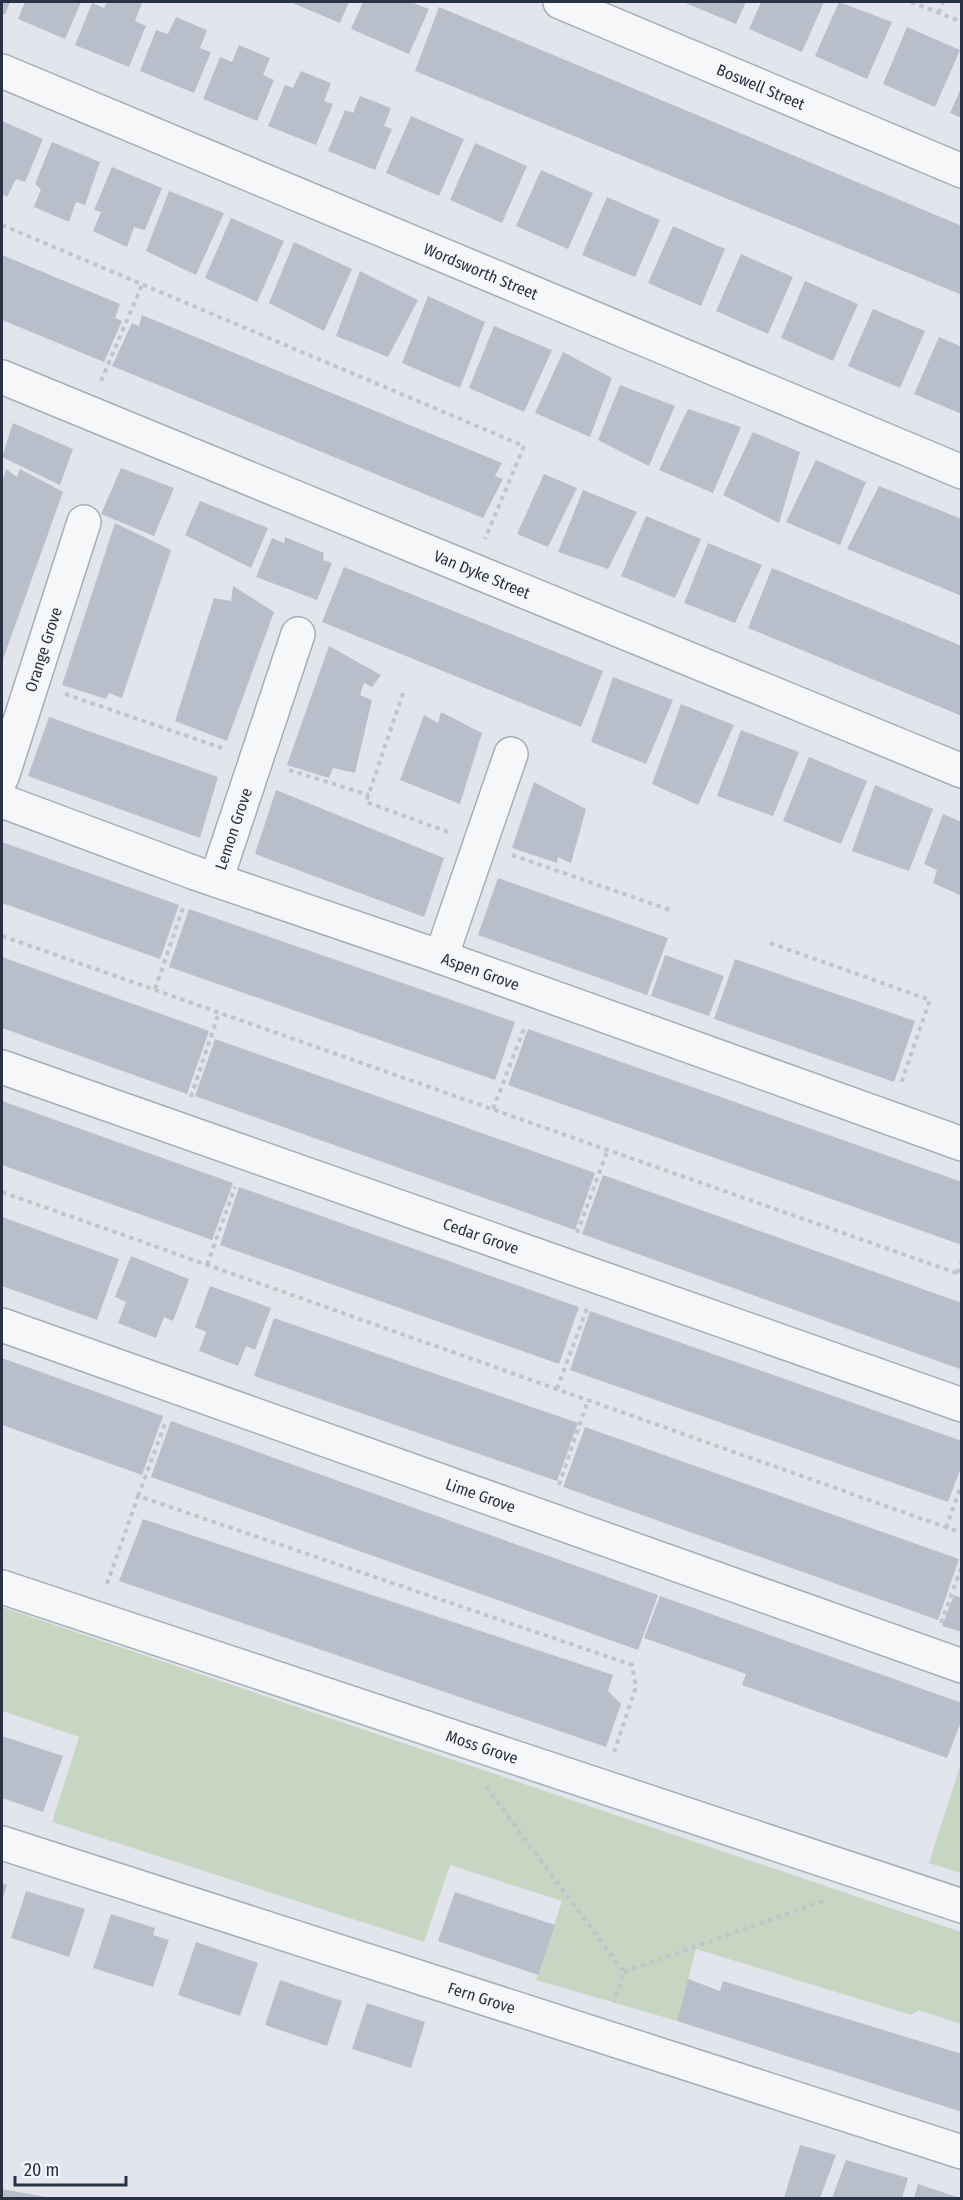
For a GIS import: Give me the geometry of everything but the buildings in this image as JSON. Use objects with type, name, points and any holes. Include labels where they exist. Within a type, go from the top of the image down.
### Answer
[{"type":"street","name":"Boswell Street","points":[[560,2],[962,171]]},
{"type":"street","name":"Wordsworth Street","points":[[2,70],[962,472]]},
{"type":"street","name":"Van Dyke Street","points":[[2,377],[962,771]]},
{"type":"street","name":"Orange Grove","points":[[2,777],[84,522]]},
{"type":"street","name":"Lemon Grove","points":[[205,877],[253,768],[298,634]]},
{"type":"street","points":[[441,957],[511,754]]},
{"type":"street","name":"Aspen Grove","points":[[2,801],[205,877],[441,957],[962,1144]]},
{"type":"street","name":"Cedar Grove","points":[[2,1067],[962,1405]]},
{"type":"street","name":"Lime Grove","points":[[2,1325],[962,1666]]},
{"type":"street","name":"Moss Grove","points":[[2,1587],[962,1906]]},
{"type":"street","name":"Fern Grove","points":[[2,1843],[962,2152]]},
{"type":"path","points":[[912,2],[962,22]]},
{"type":"path","points":[[939,13],[943,2]]},
{"type":"path","points":[[2,225],[524,446],[471,570]]},
{"type":"path","points":[[88,412],[142,285]]},
{"type":"path","points":[[32,683],[253,768],[369,795]]},
{"type":"path","points":[[155,989],[205,877]]},
{"type":"path","points":[[2,936],[959,1274],[962,1262]]},
{"type":"path","points":[[770,943],[930,1000],[889,1118]]},
{"type":"path","points":[[493,1109],[538,992]]},
{"type":"path","points":[[180,1130],[219,1012]]},
{"type":"path","points":[[566,1265],[608,1149]]},
{"type":"path","points":[[207,1265],[248,1154]]},
{"type":"path","points":[[2,1192],[962,1533]]},
{"type":"path","points":[[557,1389],[598,1277]]},
{"type":"path","points":[[95,1618],[178,1388]]},
{"type":"path","points":[[548,1519],[588,1401]]},
{"type":"path","points":[[946,1528],[962,1483]]},
{"type":"path","points":[[138,1496],[632,1665],[636,1687],[602,1786]]},
{"type":"path","points":[[930,1655],[962,1566]]},
{"type":"path","points":[[483,1783],[624,1972]]},
{"type":"path","points":[[624,1972],[827,1900]]},
{"type":"path","points":[[603,2036],[624,1972]]},
{"type":"green space","points":[[2,1607],[961,1932],[961,2024],[919,2010],[911,2015],[696,1949],[677,2021],[536,1980],[562,1901],[450,1865],[424,1942],[52,1822],[79,1737],[2,1711]]},
{"type":"green space","points":[[961,1763],[961,1873],[929,1863]]}]
